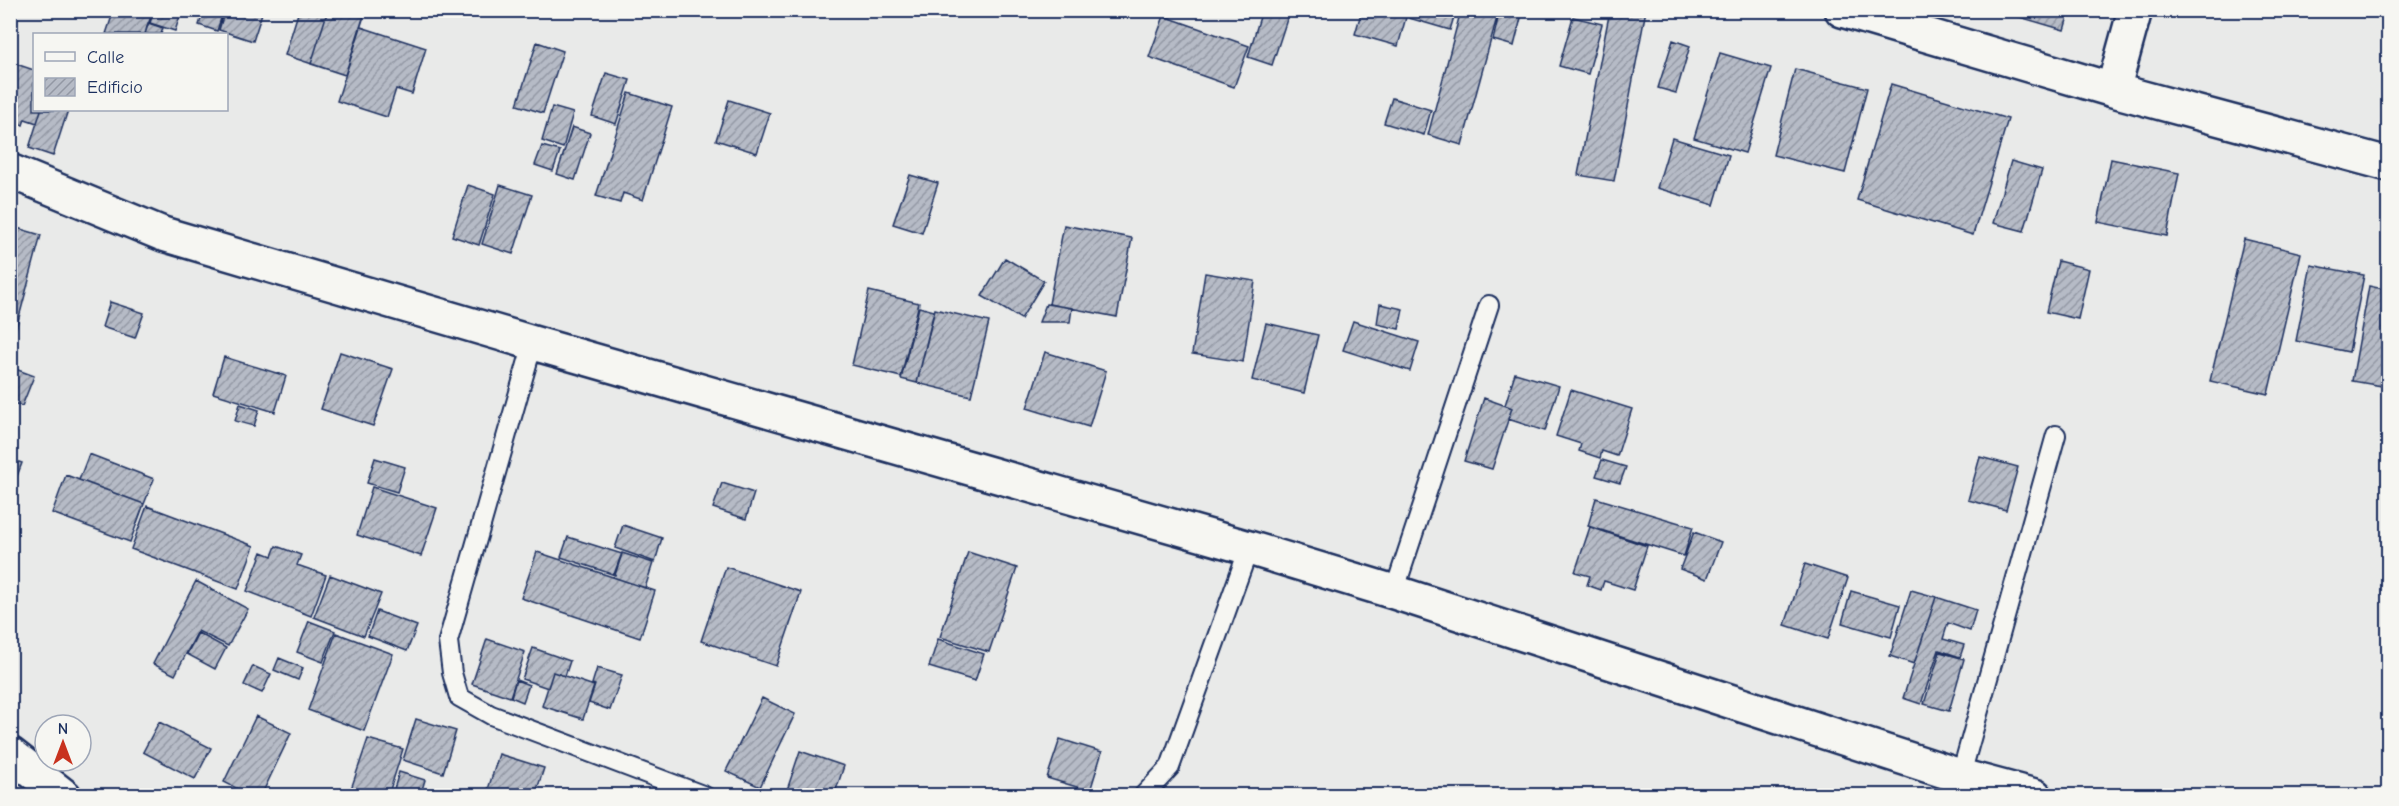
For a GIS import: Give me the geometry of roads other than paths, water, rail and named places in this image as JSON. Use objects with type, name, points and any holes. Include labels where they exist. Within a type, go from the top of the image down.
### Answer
[{"type":"street","points":[[1842,10],[2113,90],[2388,164]]},
{"type":"street","points":[[2113,90],[2135,10]]},
{"type":"street","points":[[10,171],[164,234],[1394,592],[1957,786],[2034,795]]},
{"type":"street","points":[[10,754],[64,795]]},
{"type":"lane","points":[[1394,592],[1489,305]]},
{"type":"lane","points":[[533,343],[448,641],[452,673],[459,697],[491,715],[705,795]]},
{"type":"lane","points":[[1957,786],[2056,435]]},
{"type":"lane","points":[[1143,795],[1170,767],[1249,548]]}]
